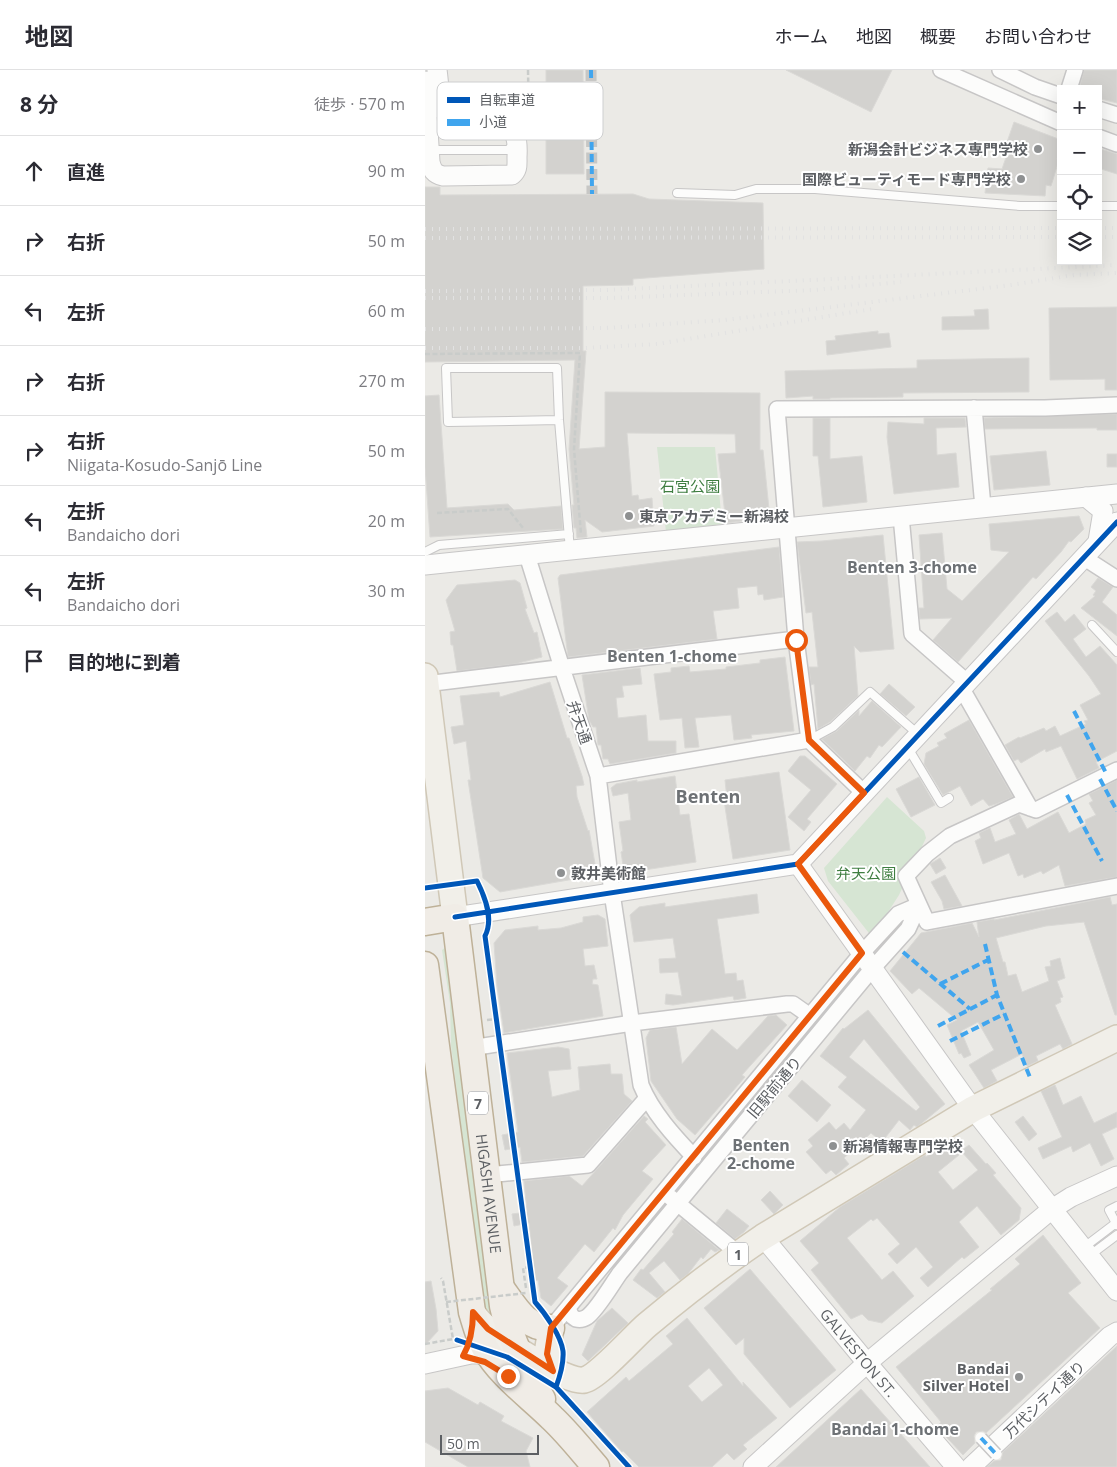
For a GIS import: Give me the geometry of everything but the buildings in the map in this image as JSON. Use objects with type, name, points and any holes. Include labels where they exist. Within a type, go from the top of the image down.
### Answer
[{"type":"highway","points":[[425,922],[455,917]]},
{"type":"highway","name":"HIGASHI AVENUE","points":[[455,917],[501,1288],[507,1321],[517,1348]]},
{"type":"highway","name":"7","points":[[425,965],[431,1054],[477,1331],[485,1349],[500,1367],[554,1419]]},
{"type":"highway","points":[[501,1288],[524,1318],[537,1326],[551,1328]]},
{"type":"highway","name":"7","points":[[517,1348],[544,1380],[554,1419],[576,1457],[596,1467]]},
{"type":"main road","points":[[425,681],[455,917]]},
{"type":"main road","name":"1","points":[[544,1380],[585,1380],[591,1377],[653,1320],[763,1237],[973,1109],[1117,1038]]},
{"type":"main road","points":[[473,1312],[488,1329],[517,1348]]},
{"type":"main road","points":[[544,1380],[551,1328]]},
{"type":"street","points":[[941,70],[998,96],[1057,118]]},
{"type":"street","points":[[1070,85],[1075,70]]},
{"type":"street","points":[[998,96],[1004,71],[1035,87],[1057,95]]},
{"type":"street","points":[[425,81],[431,168],[437,174],[443,176],[512,175],[517,168],[517,141]]},
{"type":"street","points":[[1102,110],[1117,115]]},
{"type":"street","points":[[1102,138],[1117,144]]},
{"type":"street","points":[[864,793],[809,740],[796,640],[777,409],[1117,405]]},
{"type":"street","points":[[974,408],[983,507]]},
{"type":"street","points":[[425,566],[527,555],[574,542],[787,527],[1117,494]]},
{"type":"street","points":[[1086,497],[1103,511],[1098,541]]},
{"type":"street","points":[[901,516],[912,634],[965,686],[1030,808]]},
{"type":"street","points":[[455,917],[798,864],[1117,522]]},
{"type":"street","name":"弁天通","points":[[527,555],[598,776],[612,893],[641,1085],[647,1098]]},
{"type":"street","points":[[1083,557],[1117,579]]},
{"type":"street","points":[[425,681],[562,668],[796,640]]},
{"type":"street","points":[[598,776],[809,740]]},
{"type":"street","points":[[1117,770],[1036,810],[1019,804],[950,836],[927,854],[906,876],[927,922],[1117,886]]},
{"type":"street","points":[[798,864],[973,1109],[1117,1291]]},
{"type":"street","points":[[551,1328],[810,1016],[867,961],[898,914],[919,905]]},
{"type":"street","name":"旧駅前通り","points":[[569,1306],[571,1316],[575,1318],[580,1319],[589,1315],[620,1273],[679,1204],[867,961]]},
{"type":"street","points":[[471,1048],[632,1024],[787,1004],[793,1004],[810,1016]]},
{"type":"street","points":[[487,1176],[588,1166],[647,1098],[698,1152],[715,1158]]},
{"type":"street","points":[[753,1467],[867,1363],[1052,1209],[1071,1197],[1117,1176]]},
{"type":"street","points":[[664,1192],[739,1254]]},
{"type":"street","name":"GALVESTON ST.","points":[[763,1237],[956,1467]]},
{"type":"street","points":[[463,1356],[471,1334],[473,1312]]},
{"type":"street","name":"万代シテイ通り","points":[[971,1467],[1110,1336],[1117,1332]]},
{"type":"street","points":[[425,1364],[463,1356],[544,1380]]},
{"type":"street","points":[[981,1438],[996,1454]]},
{"type":"lane","points":[[429,150],[508,150],[517,141]]},
{"type":"lane","points":[[677,193],[735,195],[756,189],[815,189],[1020,206],[1057,206]]},
{"type":"lane","points":[[1102,206],[1117,206]]},
{"type":"lane","points":[[425,552],[439,545],[574,542],[559,420],[557,368],[447,368],[448,422],[559,420]]},
{"type":"lane","points":[[1092,625],[1117,652]]},
{"type":"lane","points":[[809,740],[833,727],[870,692],[913,741],[941,803],[949,798]]},
{"type":"lane","points":[[1086,1252],[1117,1224],[1109,1210],[1117,1206]]},
{"type":"lane","points":[[1086,1252],[1117,1235]]},
{"type":"path","points":[[425,354],[579,353],[574,449],[574,542]]},
{"type":"path","points":[[437,513],[507,510],[524,529]]},
{"type":"path","points":[[487,1020],[497,1019]]},
{"type":"path","points":[[447,1302],[526,1293],[523,1268],[530,1267]]},
{"type":"path","points":[[425,1344],[453,1338],[441,1278]]},
{"type":"green space","name":"石宮公園","points":[[657,447],[715,447],[722,524],[666,532]]},
{"type":"green space","name":"弁天公園","points":[[887,797],[924,831],[926,838],[899,895],[872,937],[828,881],[824,868]]},
{"type":"green space","points":[[446,947],[448,949],[498,1318],[490,1319],[484,1310],[451,1045],[450,1003],[442,950]]},
{"type":"tunnel","points":[[591,70],[591,82]]},
{"type":"tunnel","points":[[592,140],[592,194]]},
{"type":"railway","points":[[425,229],[1057,228]]},
{"type":"railway","points":[[1102,228],[1117,228]]},
{"type":"railway","points":[[425,238],[1057,237]]},
{"type":"railway","points":[[1102,237],[1117,237]]},
{"type":"railway","points":[[425,291],[607,290],[1117,265]]},
{"type":"railway","points":[[425,329],[606,328],[725,320],[1011,285],[1074,275],[1117,273]]},
{"type":"railway","points":[[425,298],[609,298],[814,290],[901,282]]},
{"type":"railway","points":[[425,348],[585,348],[657,344],[872,309]]},
{"type":"marked path","points":[[591,70],[591,82]]},
{"type":"marked path","points":[[592,140],[592,194]]},
{"type":"marked path","points":[[1074,711],[1107,775]]},
{"type":"marked path","points":[[1100,779],[1117,811]]},
{"type":"marked path","points":[[1067,795],[1102,861]]},
{"type":"marked path","points":[[985,944],[997,995],[1031,1080]]},
{"type":"marked path","points":[[903,952],[970,1009]]},
{"type":"marked path","points":[[940,984],[988,960]]},
{"type":"marked path","points":[[938,1026],[997,995]]},
{"type":"marked path","points":[[950,1041],[1004,1014]]},
{"type":"marked path","points":[[981,1438],[996,1454]]},
{"type":"cycle path","points":[[455,917],[798,864],[1117,522]]},
{"type":"cycle path","points":[[425,888],[477,881],[489,915],[488,929],[485,936],[535,1302],[548,1318],[562,1345],[563,1351],[562,1365],[556,1387]]},
{"type":"cycle path","points":[[457,1340],[507,1357],[556,1387],[629,1467]]},
{"type":"place","name":"新潟会計ビジネス専門学校","points":[[1038,149]]},
{"type":"place","name":"国際ビューティモード専門学校","points":[[1021,179]]},
{"type":"place","name":"東京アカデミー新潟校","points":[[629,516]]},
{"type":"place","name":"敦井美術館","points":[[561,873]]},
{"type":"place","name":"新潟情報専門学校","points":[[833,1146]]},
{"type":"place","name":"Bandai Silver Hotel","points":[[1019,1377]]},
{"type":"district","name":"Benten 3-chome","points":[[912,567]]},
{"type":"district","name":"Benten 1-chome","points":[[672,656]]},
{"type":"district","name":"Benten","points":[[708,796]]},
{"type":"district","name":"Benten 2-chome","points":[[761,1154]]},
{"type":"district","name":"Bandai 1-chome","points":[[895,1429]]},
{"type":"route","points":[[508,1376],[485,1362],[463,1356],[469,1344],[473,1312],[481,1324],[553,1371],[547,1354],[551,1328],[862,953],[798,864],[864,793],[809,740],[796,640]]}]
